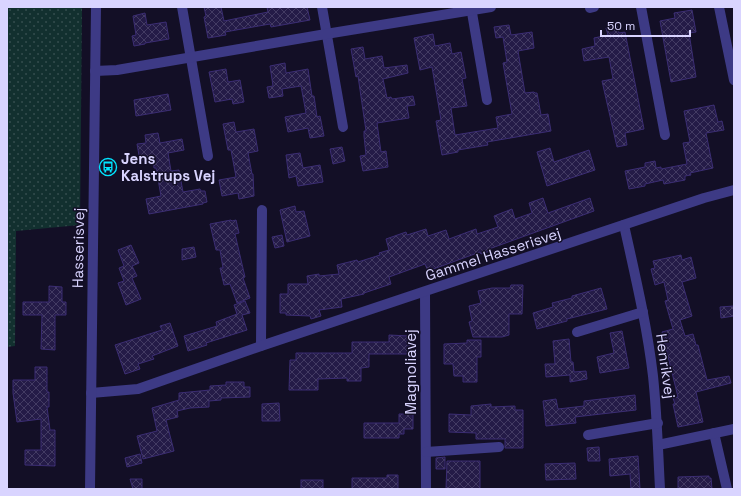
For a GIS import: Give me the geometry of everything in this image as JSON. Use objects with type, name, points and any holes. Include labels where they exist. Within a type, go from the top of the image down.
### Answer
[{"type":"street","name":"Hasserisvej","points":[[90,489],[96,7]]},
{"type":"street","points":[[182,7],[208,156]]},
{"type":"street","points":[[322,7],[343,127]]},
{"type":"street","points":[[95,71],[117,70],[490,7]]},
{"type":"street","points":[[641,7],[665,135]]},
{"type":"street","points":[[720,7],[734,80]]},
{"type":"street","points":[[472,9],[487,100]]},
{"type":"street","name":"Gammel Hasserisvej","points":[[91,393],[138,389],[261,346],[704,198],[734,190]]},
{"type":"street","points":[[261,346],[262,210]]},
{"type":"street","name":"Henrikvej","points":[[624,225],[643,312],[653,374],[658,423],[660,489]]},
{"type":"street","name":"Magnoliavej","points":[[425,292],[426,489]]},
{"type":"street","points":[[577,332],[643,312]]},
{"type":"street","points":[[588,435],[658,423]]},
{"type":"street","points":[[658,445],[734,429]]},
{"type":"street","points":[[714,433],[727,489]]},
{"type":"street","points":[[426,452],[499,447]]},
{"type":"green space","points":[[7,7],[82,7],[80,225],[16,231],[15,346],[7,347]]},
{"type":"building","points":[[204,7],[221,7],[224,21],[268,12],[267,7],[307,7],[310,20],[271,27],[270,24],[225,32],[226,35],[208,38],[204,17],[206,16]]},
{"type":"building","points":[[692,10],[696,32],[689,33],[696,77],[671,82],[660,21],[675,18],[674,13]]},
{"type":"building","points":[[145,13],[147,25],[166,22],[169,39],[134,46],[132,36],[136,35],[133,16]]},
{"type":"building","points":[[509,25],[511,35],[532,32],[534,48],[518,51],[525,93],[537,93],[541,115],[548,114],[551,131],[487,142],[488,145],[458,150],[458,152],[442,155],[436,121],[441,120],[432,67],[420,70],[414,38],[433,34],[435,46],[450,43],[452,54],[461,52],[466,78],[462,79],[467,106],[451,108],[455,135],[498,128],[496,117],[512,114],[503,63],[507,62],[503,37],[496,38],[494,27]]},
{"type":"building","points":[[617,26],[619,33],[625,32],[644,129],[625,133],[627,145],[617,147],[602,81],[613,79],[609,57],[584,61],[582,49],[595,46],[594,38],[608,35],[606,28]]},
{"type":"building","points":[[363,47],[365,59],[382,56],[384,68],[407,65],[408,73],[383,79],[387,98],[391,97],[392,99],[413,96],[415,105],[407,106],[409,118],[377,123],[381,152],[386,151],[388,167],[363,171],[360,156],[366,155],[364,131],[366,131],[358,76],[356,77],[351,49]]},
{"type":"building","points":[[285,63],[286,73],[308,69],[317,117],[320,116],[324,136],[310,138],[308,128],[288,132],[285,117],[306,113],[301,86],[282,89],[283,96],[269,98],[267,87],[273,86],[270,66]]},
{"type":"building","points":[[226,69],[228,82],[240,80],[244,102],[233,104],[232,99],[215,102],[209,72]]},
{"type":"building","points":[[168,94],[171,110],[136,116],[134,100]]},
{"type":"building","points":[[714,105],[718,122],[722,121],[724,130],[706,133],[713,168],[690,173],[691,175],[685,176],[685,180],[664,184],[663,180],[629,189],[625,171],[645,167],[645,163],[655,161],[656,168],[661,167],[661,169],[687,164],[683,143],[690,142],[684,111]]},
{"type":"building","points":[[234,122],[236,132],[254,129],[258,151],[248,153],[253,174],[254,196],[239,199],[238,193],[222,196],[219,180],[236,177],[231,150],[228,150],[223,124]]},
{"type":"building","points":[[158,133],[160,143],[182,139],[184,150],[168,153],[171,171],[179,170],[183,192],[200,189],[201,191],[205,191],[207,202],[149,214],[146,199],[161,196],[153,159],[140,161],[137,144],[146,143],[145,135]]},
{"type":"building","points":[[342,147],[345,161],[333,164],[330,149]]},
{"type":"building","points":[[550,148],[554,162],[589,150],[595,170],[547,186],[537,152]]},
{"type":"building","points":[[300,153],[303,168],[320,165],[323,182],[298,186],[296,176],[289,178],[286,155]]},
{"type":"building","points":[[543,198],[548,213],[590,198],[594,211],[489,249],[490,251],[481,254],[480,252],[428,271],[425,264],[389,277],[391,284],[364,294],[341,299],[342,307],[319,310],[321,316],[311,319],[310,316],[286,315],[286,313],[280,313],[280,294],[288,294],[288,284],[308,284],[307,276],[319,274],[319,276],[339,274],[337,265],[357,260],[358,262],[380,255],[379,253],[389,250],[386,239],[406,232],[407,235],[426,229],[428,236],[446,230],[449,239],[476,229],[477,234],[498,227],[494,216],[512,209],[515,219],[532,213],[529,203]]},
{"type":"building","points":[[295,206],[296,212],[304,211],[310,236],[287,242],[280,210]]},
{"type":"building","points":[[236,220],[239,233],[235,234],[245,277],[243,278],[250,298],[237,303],[230,284],[224,285],[220,268],[223,268],[220,250],[216,250],[210,224]]},
{"type":"building","points":[[282,235],[284,246],[275,248],[272,237]]},
{"type":"building","points":[[131,245],[139,263],[132,266],[137,276],[132,278],[141,299],[126,305],[118,283],[124,281],[119,268],[124,266],[118,250]]},
{"type":"building","points":[[194,247],[196,257],[182,260],[182,249]]},
{"type":"building","points":[[681,255],[682,260],[691,257],[696,278],[682,282],[692,316],[680,320],[685,336],[693,334],[696,345],[698,345],[707,380],[729,376],[731,383],[696,392],[703,422],[678,427],[673,398],[678,397],[662,332],[673,329],[665,301],[668,300],[664,282],[655,285],[651,269],[655,268],[653,261]]},
{"type":"building","points":[[511,285],[523,285],[522,314],[509,314],[509,335],[502,337],[473,337],[469,322],[472,321],[469,306],[481,303],[478,291],[492,288],[510,288]]},
{"type":"building","points":[[49,286],[62,287],[62,302],[66,302],[66,315],[55,315],[55,350],[41,349],[42,315],[23,315],[23,302],[49,302]]},
{"type":"building","points":[[601,288],[607,309],[567,319],[567,321],[537,329],[533,313],[553,307],[552,303]]},
{"type":"building","points":[[245,301],[250,313],[242,315],[247,330],[206,343],[207,345],[188,351],[184,336],[217,326],[216,322],[237,314],[234,305]]},
{"type":"building","points":[[734,306],[734,316],[721,318],[720,307]]},
{"type":"building","points":[[170,323],[178,346],[152,356],[154,359],[138,364],[140,369],[125,374],[115,345],[162,330],[160,326]]},
{"type":"building","points":[[622,331],[629,368],[600,373],[597,357],[614,353],[610,333]]},
{"type":"building","points":[[389,335],[409,336],[410,354],[369,354],[369,367],[361,368],[361,381],[347,381],[347,378],[318,379],[318,390],[289,390],[290,360],[296,360],[296,353],[352,353],[352,342],[389,342]]},
{"type":"building","points":[[569,339],[571,362],[573,362],[574,372],[586,371],[587,379],[570,382],[570,375],[546,377],[545,364],[555,364],[553,341]]},
{"type":"building","points":[[467,340],[481,340],[481,357],[477,357],[477,382],[463,382],[463,376],[454,376],[453,364],[444,364],[444,344],[467,343]]},
{"type":"building","points":[[35,367],[47,367],[47,392],[49,392],[49,407],[47,407],[50,430],[55,430],[55,466],[25,465],[25,450],[41,450],[41,419],[17,422],[13,393],[13,380],[35,380]]},
{"type":"building","points":[[226,382],[244,382],[244,387],[250,387],[250,397],[221,398],[221,400],[209,401],[209,407],[190,408],[177,411],[178,417],[166,420],[174,451],[143,459],[137,436],[157,431],[152,408],[179,400],[179,393],[210,390],[210,386],[226,385]]},
{"type":"building","points":[[635,395],[636,410],[575,417],[576,423],[546,426],[543,401],[556,399],[558,409],[584,406],[584,401]]},
{"type":"building","points":[[279,403],[280,421],[262,421],[262,404]]},
{"type":"building","points":[[491,404],[491,407],[515,406],[515,410],[523,410],[523,448],[505,448],[505,439],[476,439],[476,433],[449,432],[449,414],[471,415],[471,406]]},
{"type":"building","points":[[399,414],[413,414],[413,429],[404,429],[404,434],[399,434],[399,438],[364,438],[364,423],[399,423]]},
{"type":"building","points":[[599,447],[600,461],[588,461],[587,448]]},
{"type":"building","points":[[140,454],[142,463],[127,467],[125,458]]},
{"type":"building","points":[[638,456],[640,489],[631,489],[630,474],[610,476],[609,459]]},
{"type":"building","points":[[445,457],[445,469],[436,469],[436,458]]},
{"type":"building","points":[[447,461],[480,461],[480,489],[446,489]]},
{"type":"building","points":[[575,463],[576,479],[546,480],[545,464]]},
{"type":"building","points":[[387,475],[398,475],[398,489],[352,489],[352,478],[387,478]]},
{"type":"building","points":[[709,476],[709,478],[711,478],[712,489],[678,489],[678,477]]},
{"type":"building","points":[[130,479],[142,479],[142,489],[133,489]]},
{"type":"building","points":[[301,480],[323,480],[323,489],[301,489]]},
{"type":"place","name":"Jens Kalstrups Vej","points":[[108,167]]}]
